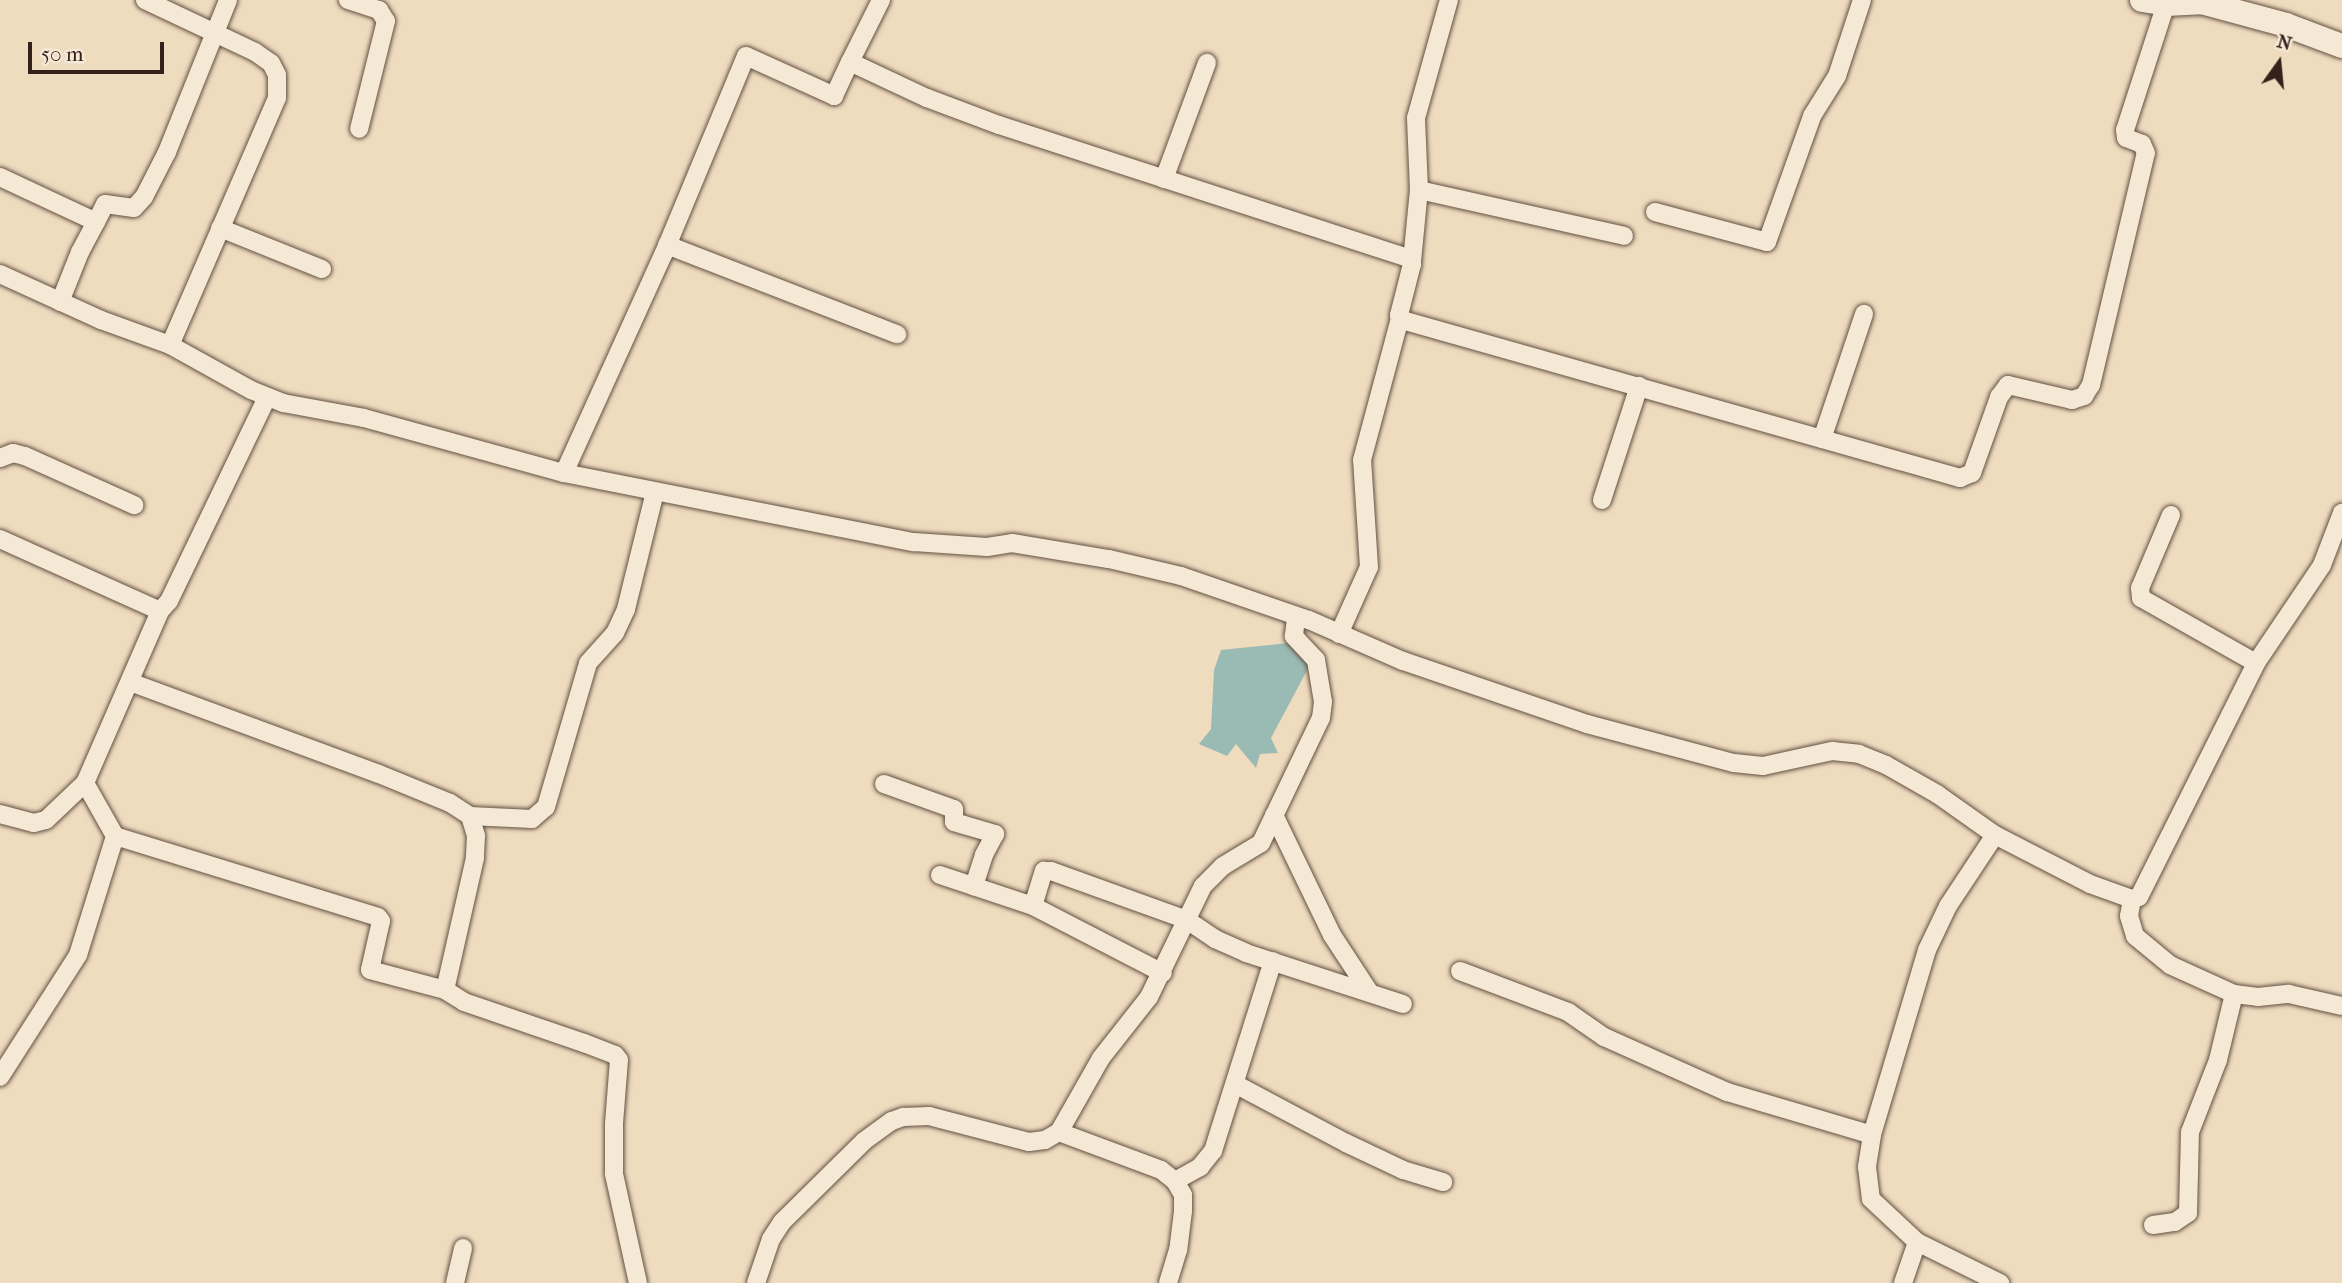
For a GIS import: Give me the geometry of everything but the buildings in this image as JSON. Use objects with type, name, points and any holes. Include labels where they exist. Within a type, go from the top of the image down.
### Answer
[{"type":"main road","points":[[2142,0],[2166,4],[2201,2],[2286,25],[2342,46]]},
{"type":"street","points":[[145,0],[217,32],[271,62],[277,75],[277,98],[170,345]]},
{"type":"street","points":[[60,302],[80,252],[105,204],[134,208],[145,197],[217,32],[228,0]]},
{"type":"street","points":[[348,0],[379,10],[386,21],[359,129]]},
{"type":"street","points":[[564,473],[667,244],[746,56],[834,96],[881,0]]},
{"type":"street","points":[[1339,634],[1369,567],[1362,460],[1400,318],[1412,261],[1419,190],[1416,118],[1449,0]]},
{"type":"street","points":[[1655,212],[1760,243],[1767,242],[1812,116],[1837,76],[1862,0]]},
{"type":"street","points":[[1400,318],[1960,478],[1967,477],[1972,473],[1999,397],[2008,385],[2072,400],[2084,396],[2095,374],[2146,153],[2142,144],[2126,138],[2125,130],[2166,4]]},
{"type":"street","points":[[850,62],[927,98],[999,125],[1412,261]]},
{"type":"street","points":[[1164,179],[1207,63]]},
{"type":"street","points":[[0,177],[96,222]]},
{"type":"street","points":[[1419,190],[1624,236]]},
{"type":"street","points":[[220,228],[322,269]]},
{"type":"street","points":[[667,244],[897,334]]},
{"type":"street","points":[[0,274],[101,320],[170,345],[267,397],[364,418],[564,473],[655,492],[925,544],[986,547],[1012,543],[1108,559],[1181,576],[1296,616],[1403,661],[1587,724],[1734,763],[1763,766],[1832,751],[1859,754],[1886,765],[1937,794],[1995,835],[2091,884],[2132,899],[2139,897],[2256,663],[2322,565],[2342,513]]},
{"type":"street","points":[[1822,439],[1864,314]]},
{"type":"street","points":[[1602,500],[1639,386]]},
{"type":"street","points":[[0,814],[34,823],[46,820],[85,783],[160,611],[169,601],[267,397]]},
{"type":"street","points":[[0,457],[13,453],[25,456],[134,505]]},
{"type":"street","points":[[130,682],[379,774],[450,803],[470,816],[531,819],[538,817],[546,807],[588,663],[615,633],[626,609],[655,492]]},
{"type":"street","points":[[2171,514],[2140,588],[2141,598],[2256,663]]},
{"type":"street","points":[[0,539],[160,611]]},
{"type":"street","points":[[756,1283],[771,1239],[782,1222],[854,1150],[892,1121],[903,1116],[929,1116],[1029,1142],[1045,1140],[1059,1132],[1101,1058],[1143,1008],[1163,973],[1203,886],[1223,866],[1257,847],[1275,816],[1323,711],[1316,660],[1294,636],[1296,616]]},
{"type":"street","points":[[85,783],[116,836],[378,917],[381,921],[370,970],[445,990],[464,1002],[584,1043],[620,1060],[614,1124],[614,1174],[638,1283]]},
{"type":"street","points":[[884,784],[953,809],[954,822],[995,834],[984,855],[974,886]]},
{"type":"street","points":[[445,990],[475,858],[476,836],[470,816]]},
{"type":"street","points":[[1275,816],[1332,936],[1370,993]]},
{"type":"street","points":[[1995,835],[1948,906],[1927,950],[1872,1135],[1867,1167],[1871,1199],[1917,1242],[2000,1283]]},
{"type":"street","points":[[0,1077],[78,956],[116,836]]},
{"type":"street","points":[[1033,906],[1043,874],[1047,870],[1187,920],[1215,939],[1273,961],[1403,1004]]},
{"type":"street","points":[[940,874],[1033,906],[1163,973]]},
{"type":"street","points":[[2132,899],[2131,927],[2147,948],[2170,965],[2234,994],[2258,997],[2289,994],[2342,1006]]},
{"type":"street","points":[[1175,1181],[1209,1158],[1273,961]]},
{"type":"street","points":[[1460,971],[1568,1012],[1604,1037],[1727,1092],[1872,1135]]},
{"type":"street","points":[[2153,1226],[2175,1222],[2188,1213],[2190,1132],[2218,1060],[2234,994]]},
{"type":"street","points":[[1235,1084],[1403,1170],[1443,1182]]},
{"type":"street","points":[[1059,1132],[1161,1170],[1175,1181],[1183,1195],[1183,1211],[1178,1250],[1168,1283]]},
{"type":"street","points":[[1903,1283],[1917,1242]]},
{"type":"street","points":[[455,1283],[463,1248]]},
{"type":"water","points":[[1288,643],[1308,651],[1312,661],[1271,738],[1278,753],[1260,754],[1256,768],[1236,744],[1227,756],[1199,744],[1211,729],[1214,670],[1221,650]]}]
